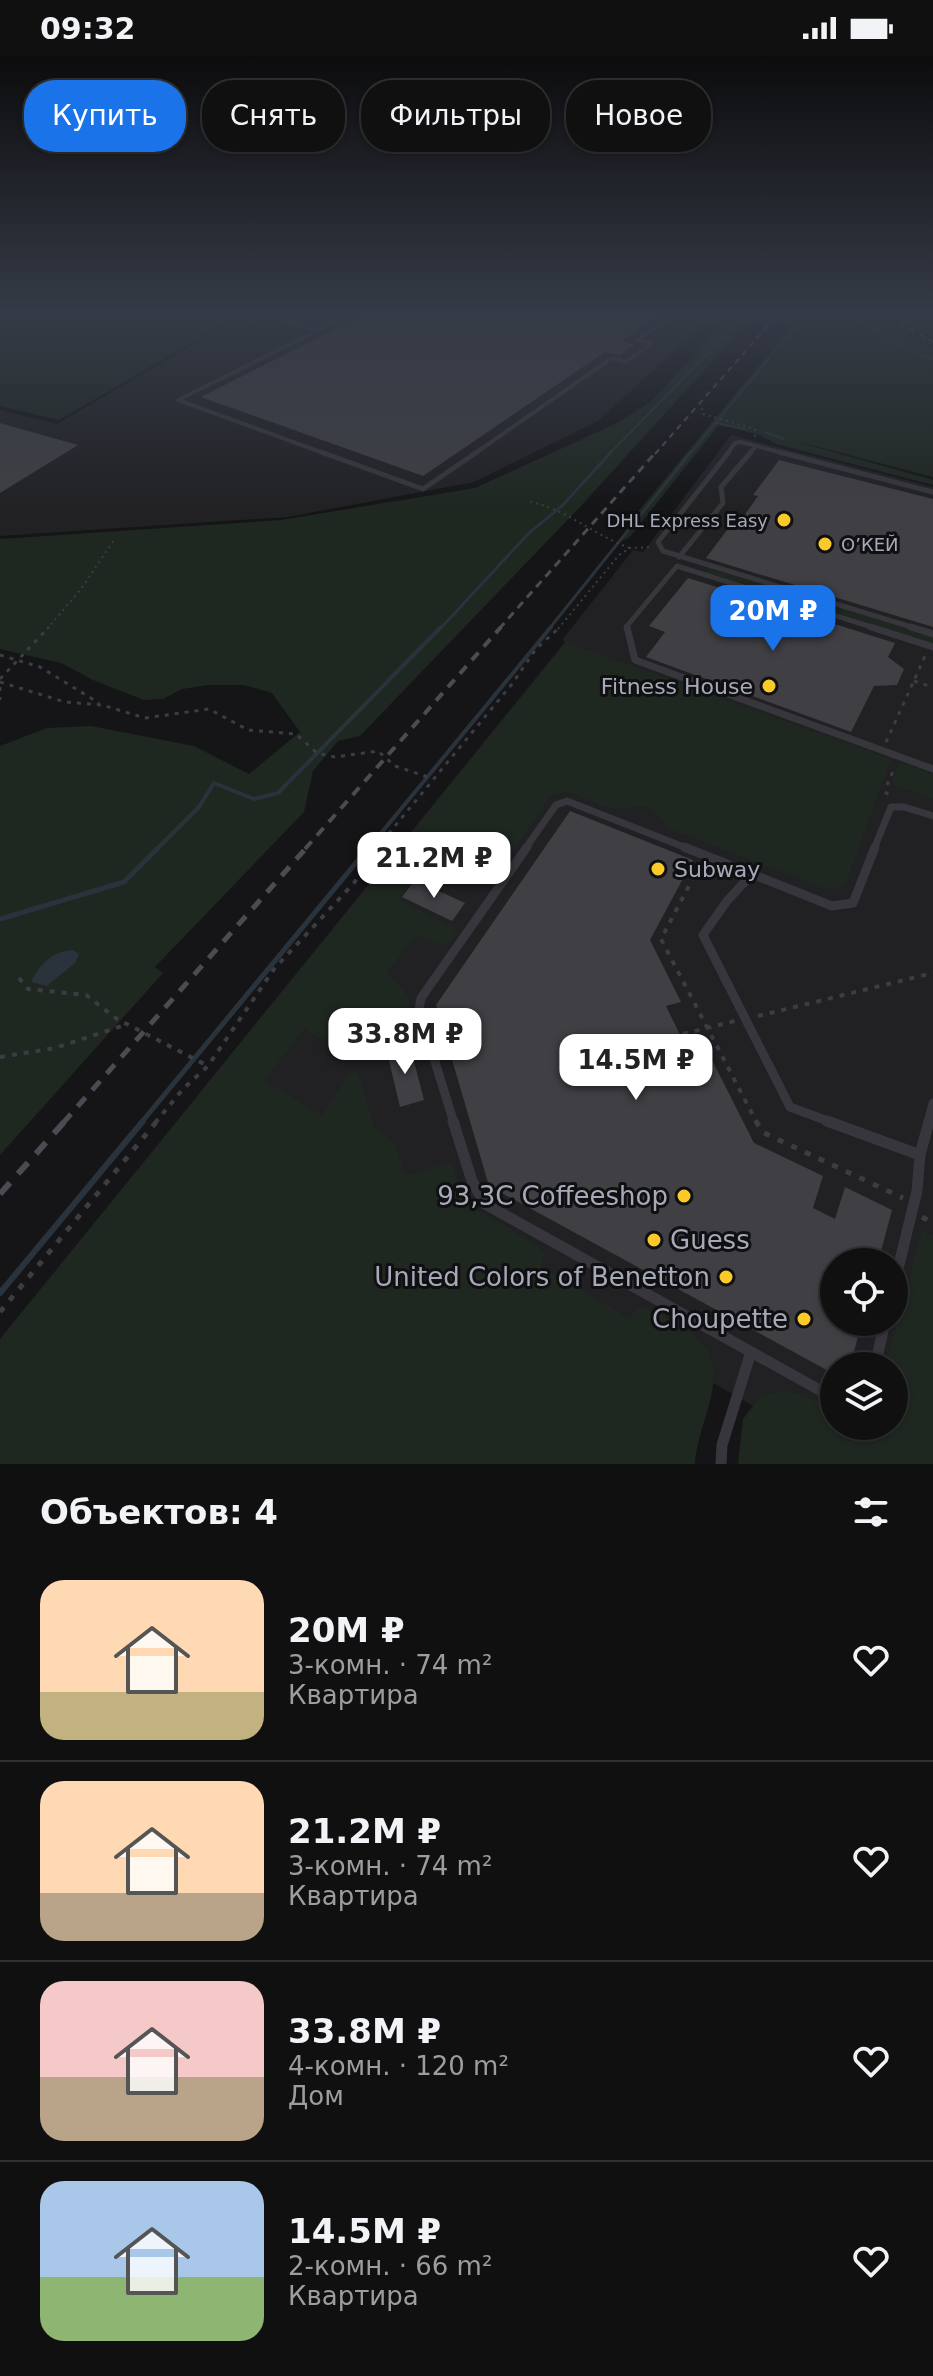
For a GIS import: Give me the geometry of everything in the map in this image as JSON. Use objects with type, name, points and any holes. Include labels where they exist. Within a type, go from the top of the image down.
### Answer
[{"type":"lane","points":[[223,378],[178,400],[423,489],[584,378]]},
{"type":"lane","points":[[933,492],[741,442],[732,445],[709,480],[658,542],[663,551],[679,557],[933,634]]},
{"type":"lane","points":[[679,557],[723,503],[721,487],[756,446]]},
{"type":"lane","points":[[931,647],[677,566],[627,626],[635,660],[933,769]]},
{"type":"lane","points":[[820,1390],[485,1204],[472,1181],[419,1010],[421,998],[556,805],[567,801],[832,906],[853,903],[891,807],[904,807],[933,816]]},
{"type":"lane","points":[[752,874],[727,901],[703,935],[790,1107],[920,1155]]},
{"type":"lane","points":[[903,1248],[933,1103]]},
{"type":"lane","points":[[721,1464],[722,1445],[751,1352]]},
{"type":"path","points":[[702,408],[703,414],[755,429],[756,446]]},
{"type":"path","points":[[530,502],[563,510],[589,529],[630,548],[648,547]]},
{"type":"path","points":[[0,700],[0,683],[16,657],[43,634],[86,585],[114,540]]},
{"type":"path","points":[[0,1312],[183,1089],[208,1066],[266,979],[354,883],[383,837],[522,672],[536,649],[555,633],[619,555],[630,548]]},
{"type":"path","points":[[882,751],[931,647]]},
{"type":"path","points":[[0,655],[48,668],[62,681],[102,705]]},
{"type":"path","points":[[914,681],[929,686]]},
{"type":"path","points":[[0,683],[65,702],[102,705],[145,718],[209,709],[248,730],[296,734],[317,753],[335,757],[378,751],[395,766],[433,779]]},
{"type":"path","points":[[887,785],[891,776]]},
{"type":"path","points":[[683,1034],[933,973]]},
{"type":"path","points":[[19,978],[28,989],[86,995],[128,1024],[208,1066]]},
{"type":"path","points":[[0,1057],[55,1048],[128,1024]]},
{"type":"shaded area","points":[[0,378],[131,378],[59,420],[0,406]]},
{"type":"shaded area","points":[[136,378],[645,378],[598,421],[474,482],[288,517],[0,536],[0,410],[57,424]]},
{"type":"shaded area","points":[[673,378],[697,378],[580,507],[360,736],[338,741],[313,771],[304,812],[155,967],[163,973],[0,1155],[0,746],[47,728],[91,726],[194,746],[249,774],[300,732],[272,693],[244,685],[208,685],[182,689],[163,699],[144,700],[93,680],[61,663],[0,649],[0,539],[281,520],[475,488],[617,423],[652,401]]},
{"type":"shaded area","points":[[749,378],[933,378],[933,477],[780,437],[933,480],[933,485],[776,444],[760,435],[719,425],[629,538],[619,542],[635,515]]},
{"type":"shaded area","points":[[731,435],[933,487],[933,1464],[855,1464],[201,1091],[565,642],[562,640],[633,550],[643,552]]},
{"type":"shaded area","points":[[711,569],[933,636],[933,643],[705,572]]},
{"type":"shaded area","points":[[566,642],[891,759],[846,883],[839,888],[825,889],[668,828],[657,814],[645,807],[610,808],[575,794],[558,793],[550,797],[491,884],[462,872],[445,892],[415,879],[398,899],[457,929],[450,943],[441,945],[415,935],[387,974],[408,997],[408,1010],[403,1017],[382,1029],[376,1011],[343,1020],[347,1037],[318,1037],[304,1029],[264,1081],[322,1115],[351,1072],[358,1073],[375,1129],[394,1142],[406,1175],[452,1162],[463,1201],[539,1246],[545,1255],[541,1266],[630,1319],[635,1310],[645,1307],[694,1335],[706,1349],[712,1364],[713,1380],[695,1464],[0,1464],[0,1339]]},
{"type":"shaded area","points":[[900,762],[933,774],[933,799],[891,784]]},
{"type":"shaded area","points":[[73,950],[79,954],[75,963],[47,986],[31,982],[48,960],[59,953]]},
{"type":"shaded area","points":[[922,1230],[933,1235],[933,1464],[738,1464],[743,1419],[761,1395],[793,1393],[820,1403],[820,1440],[908,1440],[908,1352],[889,1352],[893,1336],[908,1336],[908,1281]]},
{"type":"building","points":[[239,378],[567,378],[423,476],[201,397]]},
{"type":"building","points":[[0,423],[78,445],[0,493]]},
{"type":"building","name":"О’КЕЙ","points":[[779,460],[933,499],[933,627],[706,558],[730,526],[736,527],[758,496],[753,495]]},
{"type":"building","points":[[688,578],[895,643],[888,657],[904,669],[897,685],[874,686],[851,732],[646,657],[665,632],[649,626]]},
{"type":"building","points":[[570,811],[693,860],[650,940],[681,1002],[666,1006],[684,1043],[663,1048],[673,1070],[712,1060],[754,1143],[823,1176],[813,1208],[835,1219],[845,1187],[892,1210],[882,1248],[820,1248],[820,1336],[858,1336],[854,1352],[820,1352],[820,1366],[489,1186],[436,1005]]},
{"type":"building","points":[[415,880],[465,903],[452,921],[402,897]]},
{"type":"building","points":[[410,1046],[424,1100],[400,1107],[387,1052]]},
{"type":"waterway","points":[[609,454],[684,378]]},
{"type":"waterway","points":[[690,454],[753,378]]},
{"type":"waterway","points":[[717,423],[746,429]]},
{"type":"waterway","points":[[764,432],[784,439]]},
{"type":"waterway","points":[[440,629],[529,533],[563,505],[611,452]]},
{"type":"waterway","points":[[549,629],[691,452]]},
{"type":"waterway","points":[[0,919],[124,882],[199,807],[214,783],[254,799],[278,793],[441,627]]},
{"type":"waterway","points":[[368,849],[551,627]]},
{"type":"waterway","points":[[141,1123],[369,847]]},
{"type":"waterway","points":[[0,1293],[143,1121]]},
{"type":"railway","points":[[655,454],[722,378]]},
{"type":"railway","points":[[499,629],[656,452]]},
{"type":"railway","points":[[305,849],[501,627]]},
{"type":"railway","points":[[63,1123],[307,847]]},
{"type":"railway","points":[[0,1194],[65,1121]]},
{"type":"place","name":"DHL Express Easy","points":[[784,520]]},
{"type":"place","name":"О’КЕЙ","points":[[825,544]]},
{"type":"place","name":"Fitness House","points":[[769,686]]},
{"type":"place","name":"Subway","points":[[658,869]]},
{"type":"place","name":"93,3C Coffeeshop","points":[[684,1196]]},
{"type":"place","name":"Guess","points":[[654,1240]]},
{"type":"place","name":"United Colors of Benetton","points":[[726,1277]]},
{"type":"place","name":"Choupette","points":[[804,1319]]}]
